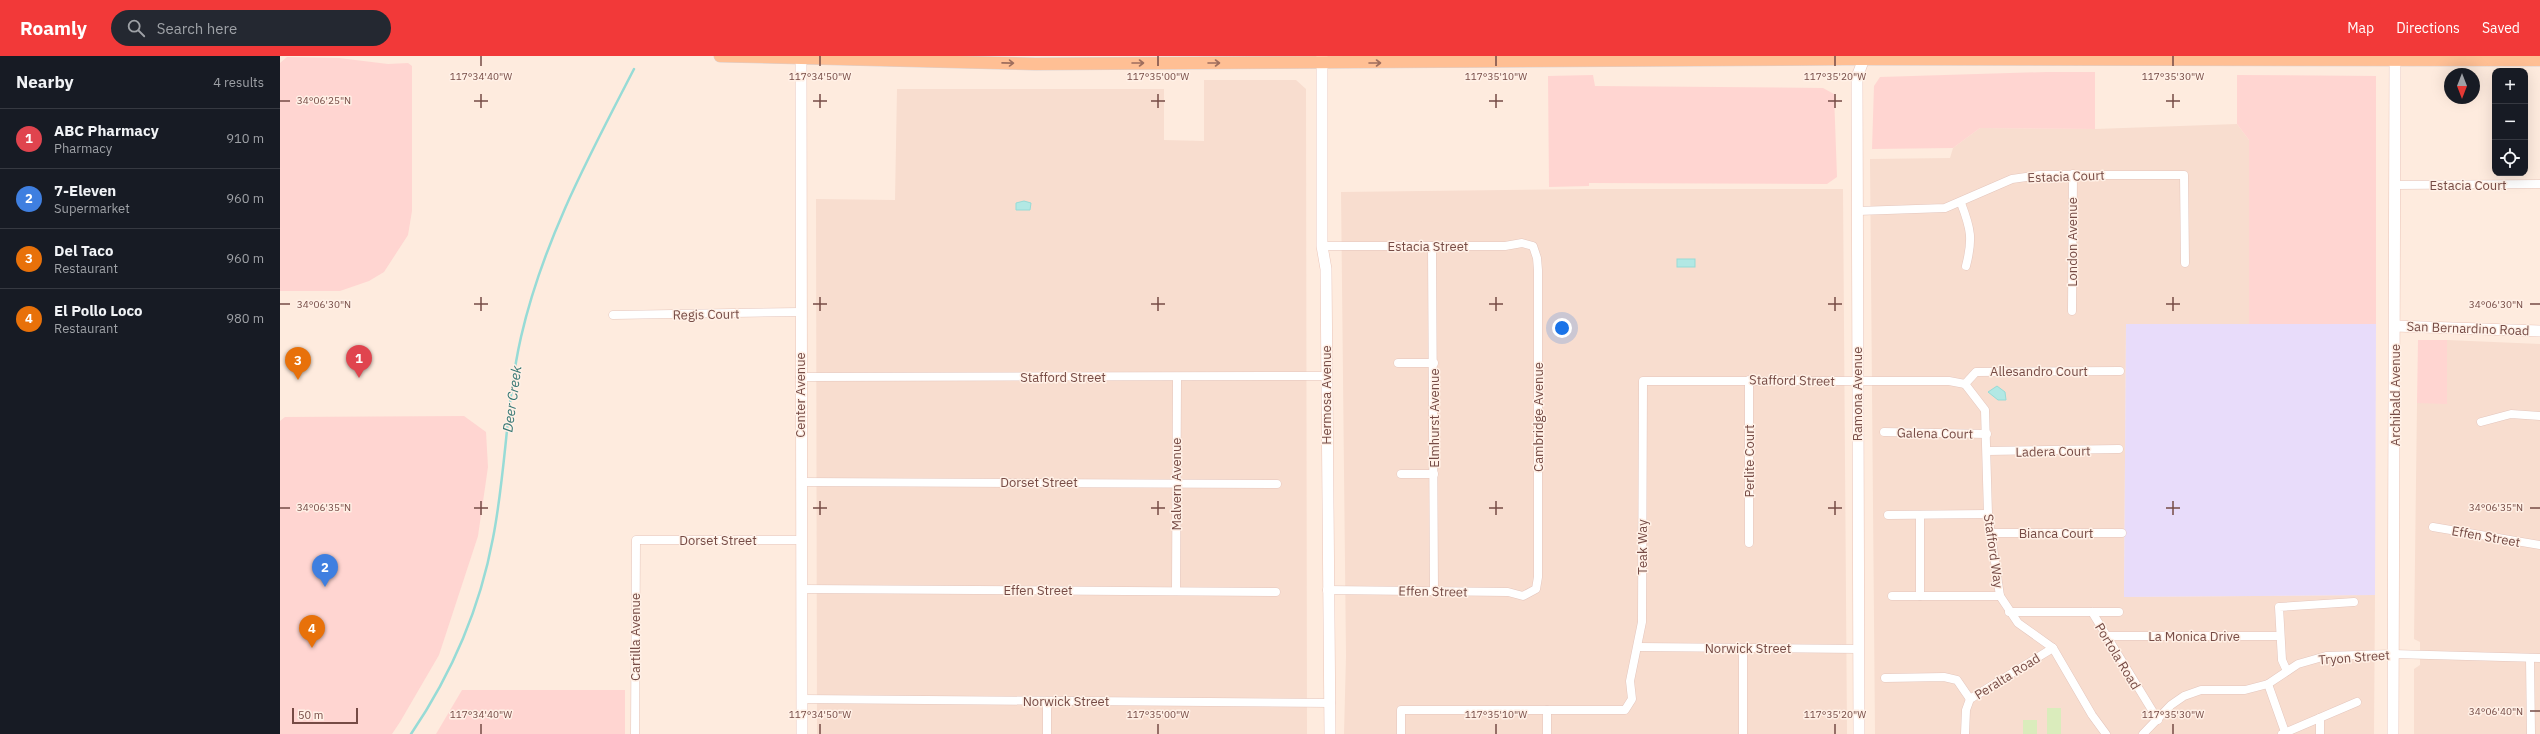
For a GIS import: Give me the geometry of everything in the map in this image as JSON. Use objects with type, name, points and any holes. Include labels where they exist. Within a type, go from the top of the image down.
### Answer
[{"type":"main road","points":[[720,56],[1035,64],[1322,59],[1864,57],[2395,58],[2540,60]]},
{"type":"street","name":"Center Avenue","points":[[801,57],[800,482],[802,734]]},
{"type":"street","name":"Ramona Avenue","points":[[1859,734],[1857,78],[1864,57]]},
{"type":"street","name":"Archibald Avenue","points":[[2393,734],[2395,58]]},
{"type":"street","name":"Hermosa Avenue","points":[[1322,59],[1322,246],[1326,269],[1327,590],[1331,703],[1330,734]]},
{"type":"street","name":"Estacia Court","points":[[1858,211],[1929,210],[1961,203],[1989,188],[2012,179],[2040,174],[2184,175],[2185,263]]},
{"type":"street","name":"London Avenue","points":[[2072,311],[2073,174]]},
{"type":"street","name":"Estacia Court","points":[[2395,185],[2540,184]]},
{"type":"street","points":[[1961,203],[1971,228],[1972,243],[1966,266]]},
{"type":"street","name":"Estacia Street","points":[[1322,246],[1505,246],[1522,243],[1533,246]]},
{"type":"street","name":"Elmhurst Avenue","points":[[1432,246],[1434,363],[1434,591]]},
{"type":"street","name":"Cambridge Avenue","points":[[1533,246],[1537,258],[1538,278],[1538,577],[1536,589]]},
{"type":"street","name":"Regis Court","points":[[613,315],[800,312]]},
{"type":"street","name":"San Bernardino Road","points":[[2395,326],[2540,331]]},
{"type":"street","points":[[1398,363],[1434,363]]},
{"type":"street","name":"Allesandro Court","points":[[1965,384],[1976,372],[2120,371]]},
{"type":"street","name":"Stafford Street","points":[[800,377],[1177,378],[1326,376]]},
{"type":"street","name":"Malvern Avenue","points":[[1176,591],[1177,378]]},
{"type":"street","name":"Perlite Court","points":[[1749,380],[1749,543]]},
{"type":"street","name":"Stafford Street","points":[[1643,381],[1948,381],[1965,384]]},
{"type":"street","name":"Teak Way","points":[[1547,710],[1625,710],[1632,699],[1630,681],[1642,622],[1643,381]]},
{"type":"street","name":"Stafford Way","points":[[1965,384],[1985,410],[1987,434],[1988,514],[2000,596],[2018,624],[2053,648],[2092,715],[2106,734]]},
{"type":"street","points":[[2481,422],[2511,414],[2540,416]]},
{"type":"street","name":"Galena Court","points":[[1884,432],[1987,434]]},
{"type":"street","name":"Ladera Court","points":[[1987,451],[2119,449]]},
{"type":"street","points":[[1401,474],[1434,474]]},
{"type":"street","name":"Dorset Street","points":[[800,482],[1176,482],[1277,484]]},
{"type":"street","points":[[1888,515],[1988,514]]},
{"type":"street","points":[[1920,515],[1920,596]]},
{"type":"street","name":"Effen Street","points":[[2432,527],[2540,545]]},
{"type":"street","name":"Bianca Court","points":[[1991,533],[2122,533]]},
{"type":"street","name":"Dorset Street","points":[[636,540],[801,540]]},
{"type":"street","name":"Cartilla Avenue","points":[[636,540],[636,734]]},
{"type":"street","name":"Effen Street","points":[[801,589],[1276,592]]},
{"type":"street","name":"Effen Street","points":[[1327,590],[1508,592],[1523,596],[1536,589]]},
{"type":"street","points":[[1892,596],[2000,596]]},
{"type":"street","points":[[2287,671],[2282,660],[2279,607],[2354,602]]},
{"type":"street","points":[[2009,612],[2119,612]]},
{"type":"street","name":"Portola Road","points":[[2092,612],[2158,720]]},
{"type":"street","name":"La Monica Drive","points":[[2108,636],[2280,636]]},
{"type":"street","name":"Norwick Street","points":[[1638,647],[1859,649]]},
{"type":"street","points":[[1743,648],[1743,734]]},
{"type":"street","name":"Peralta Road","points":[[1965,734],[1966,710],[1970,699],[2053,648]]},
{"type":"street","name":"Tryon Street","points":[[2143,734],[2171,705],[2184,696],[2201,690],[2245,690],[2268,684],[2298,664],[2326,656],[2393,654],[2540,658]]},
{"type":"street","points":[[2530,658],[2531,734]]},
{"type":"street","points":[[1885,678],[1951,678],[1957,680],[1970,699]]},
{"type":"street","points":[[2268,684],[2283,733],[2357,702]]},
{"type":"street","name":"Norwick Street","points":[[802,700],[1331,703]]},
{"type":"street","points":[[1047,701],[1047,734]]},
{"type":"street","points":[[1401,734],[1401,710],[1547,710],[1547,734]]},
{"type":"street","points":[[2320,718],[2320,734]]},
{"type":"shaded area","points":[[287,57],[339,58],[388,64],[408,63],[412,66],[412,211],[408,235],[384,272],[369,281],[340,291],[280,291],[280,63]]},
{"type":"shaded area","points":[[2095,72],[2095,129],[1980,128],[1953,148],[1872,149],[1874,86],[1880,77]]},
{"type":"shaded area","points":[[1593,75],[1595,86],[1823,88],[1834,94],[1837,177],[1827,184],[1589,183],[1589,186],[1549,187],[1548,76]]},
{"type":"shaded area","points":[[2237,75],[2376,76],[2376,324],[2249,324],[2249,140],[2237,124]]},
{"type":"shaded area","points":[[1204,80],[1296,80],[1306,89],[1307,734],[817,734],[816,199],[895,200],[897,89],[1164,89],[1164,140],[1204,141]]},
{"type":"shaded area","points":[[2237,124],[2249,140],[2249,324],[2126,324],[2124,597],[2375,595],[2374,734],[1875,734],[1870,159],[1950,158],[1953,148],[1980,128],[2095,129]]},
{"type":"shaded area","points":[[1590,189],[1843,189],[1847,734],[1344,734],[1346,656],[1341,192]]},
{"type":"shaded area","points":[[2126,324],[2376,324],[2375,595],[2124,597]]},
{"type":"shaded area","points":[[2418,340],[2447,340],[2447,404],[2417,403]]},
{"type":"shaded area","points":[[2447,340],[2540,344],[2540,734],[2414,734],[2414,669],[2420,665],[2420,642],[2414,639],[2417,403],[2447,403]]},
{"type":"shaded area","points":[[464,416],[486,432],[488,467],[478,536],[439,655],[392,734],[280,734],[280,421],[285,417]]},
{"type":"shaded area","points":[[462,690],[625,690],[625,734],[436,734]]},
{"type":"green space","points":[[2047,708],[2061,708],[2061,734],[2047,734]]},
{"type":"green space","points":[[2023,720],[2037,720],[2037,734],[2023,734]]},
{"type":"water","points":[[1024,201],[1031,203],[1030,210],[1016,210],[1016,203]]},
{"type":"water","points":[[1677,259],[1695,259],[1695,267],[1677,267]]},
{"type":"water","points":[[1997,386],[2005,392],[2006,400],[1998,400],[1988,392]]},
{"type":"waterway","name":"Deer Creek","points":[[411,734],[451,665],[472,615],[480,590],[493,538],[501,488],[512,387],[521,337],[530,301],[569,200],[600,134],[634,69]]},
{"type":"place","name":"ABC Pharmacy","points":[[359,378]]},
{"type":"place","name":"Del Taco","points":[[298,380]]},
{"type":"place","name":"7-Eleven","points":[[325,587]]},
{"type":"place","name":"El Pollo Loco","points":[[312,648]]}]
